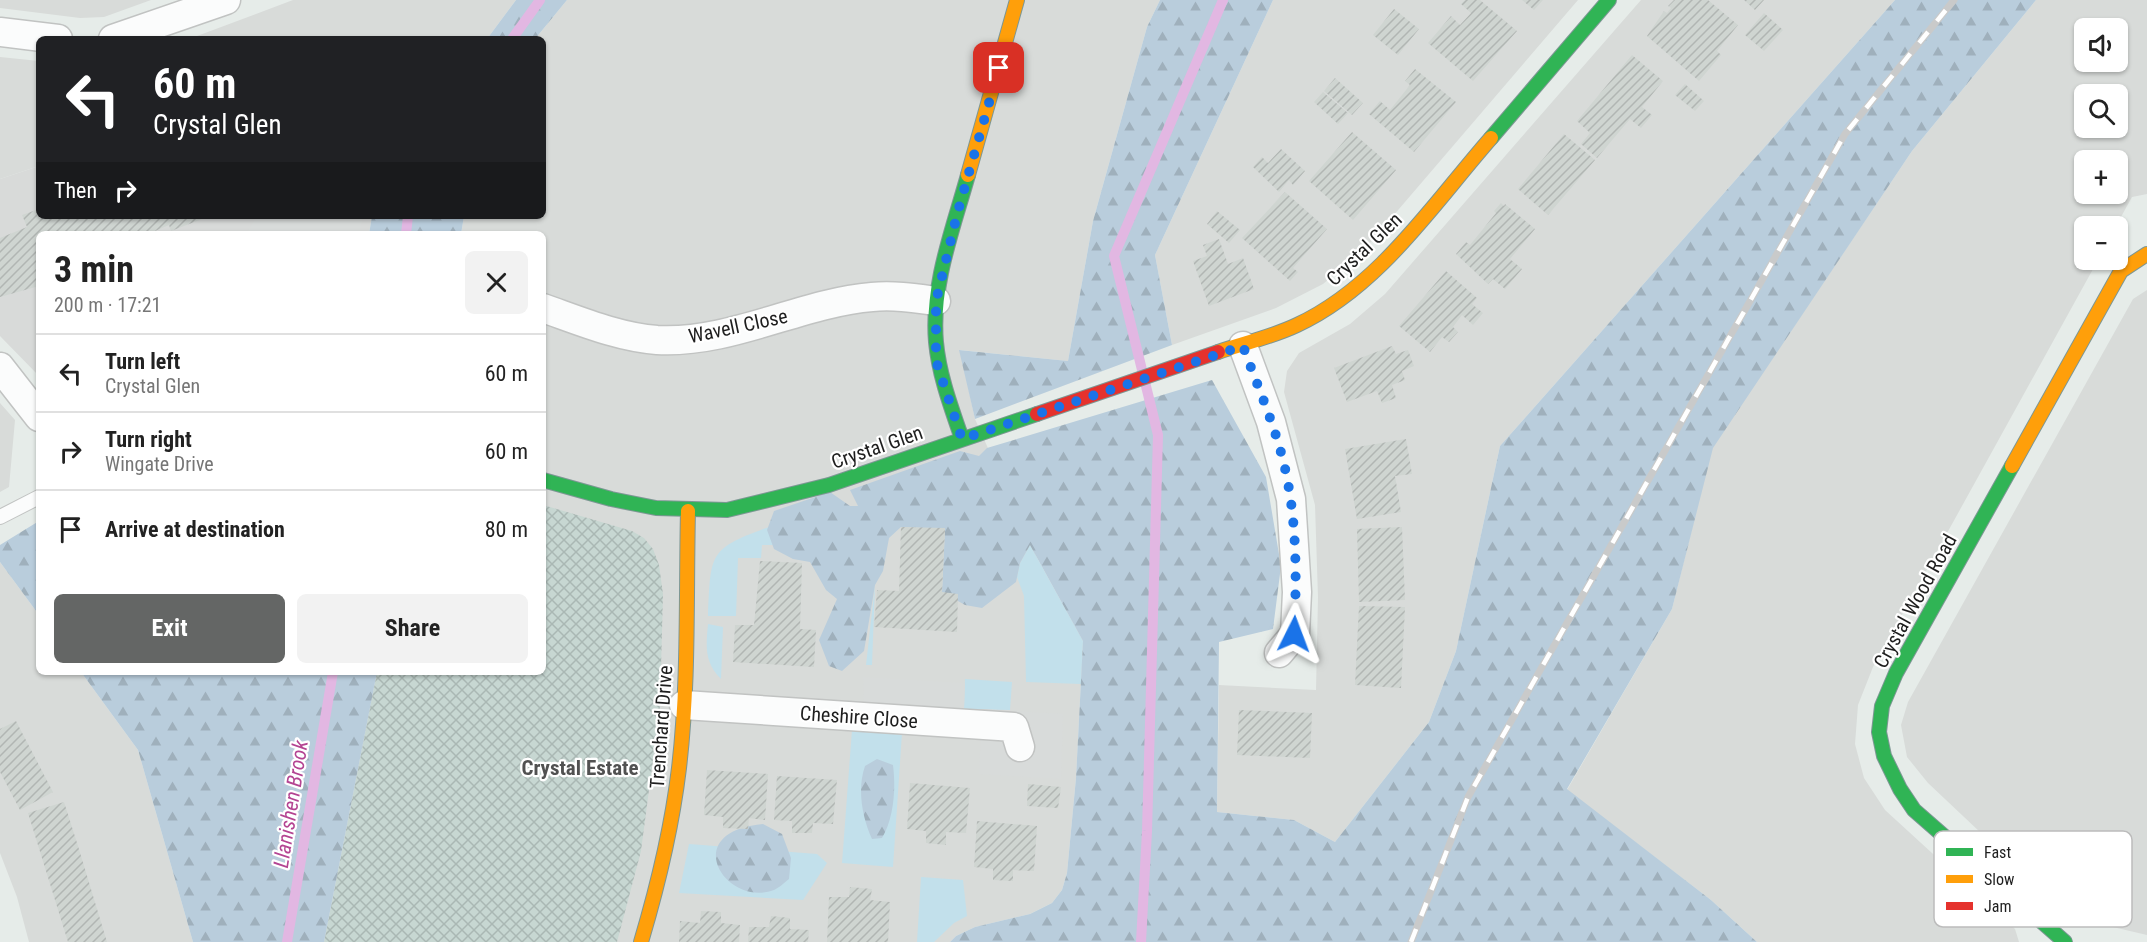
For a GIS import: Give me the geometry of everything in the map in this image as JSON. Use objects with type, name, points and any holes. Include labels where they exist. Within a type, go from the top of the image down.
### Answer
[{"type":"street","points":[[122,36],[226,0]]},
{"type":"street","points":[[962,439],[936,361],[936,301],[947,251],[1017,0]]},
{"type":"street","name":"Crystal Glen","points":[[546,481],[617,501],[688,512],[727,510],[759,504],[829,484],[1243,346],[1323,312],[1353,291],[1380,266],[1609,0]]},
{"type":"street","points":[[0,32],[36,36]]},
{"type":"street","name":"Crystal Wood Road","points":[[1938,831],[1914,810],[1896,785],[1884,761],[1879,738],[1879,716],[1885,697],[2121,271],[2147,254]]},
{"type":"street","name":"Wavell Close","points":[[546,309],[619,333],[658,340],[719,334],[842,302],[871,297],[899,296],[936,301]]},
{"type":"street","points":[[1243,346],[1271,422],[1291,499],[1297,592],[1294,634],[1279,652]]},
{"type":"street","points":[[0,367],[36,413]]},
{"type":"street","name":"Trenchard Drive","points":[[641,942],[674,809],[684,705],[688,512]]},
{"type":"street","name":"Cheshire Close","points":[[684,705],[1014,727],[1020,747]]},
{"type":"street","name":"Crystal Wood Road","points":[[2047,927],[2064,942]]},
{"type":"lane","points":[[0,517],[36,499]]},
{"type":"shaded area","points":[[0,0],[151,0],[104,17],[80,18],[0,8]]},
{"type":"shaded area","points":[[293,0],[516,0],[489,36],[197,36]]},
{"type":"shaded area","points":[[567,0],[1160,0],[1147,27],[1093,221],[1068,361],[960,350],[975,419],[1039,563],[1083,641],[1076,778],[1067,873],[1062,890],[1052,903],[1030,914],[975,927],[956,936],[950,942],[324,942],[376,675],[546,675],[546,231],[462,231],[464,219],[546,219],[546,36],[537,36]]},
{"type":"shaded area","points":[[1273,0],[1578,0],[1363,251],[1323,284],[1276,308],[1172,345],[1155,255]]},
{"type":"shaded area","points":[[1641,0],[1895,0],[1500,446],[1456,651],[1429,722],[1335,842],[1294,820],[1217,812],[1219,685],[1316,690],[1318,597],[1315,505],[1284,392],[1287,371],[1299,353],[1350,324],[1385,294]]},
{"type":"shaded area","points":[[2036,0],[2147,0],[2147,194],[2132,197],[2122,216],[2074,216],[2074,270],[2092,270],[1873,667],[1858,705],[1855,744],[1864,778],[1885,810],[1934,855],[1934,927],[2013,927],[2019,942],[1757,942],[1711,900],[1567,790],[1672,609],[1712,448],[1912,151]]},
{"type":"shaded area","points":[[0,57],[36,61],[36,167],[0,179]]},
{"type":"shaded area","points":[[36,167],[36,219],[372,219],[370,231],[36,231],[36,373],[0,336],[0,179]]},
{"type":"shaded area","points":[[255,219],[362,219],[360,231],[248,231]]},
{"type":"shaded area","points":[[2147,290],[2147,935],[2113,927],[2132,927],[2132,831],[1979,831],[1928,783],[1907,757],[1901,725],[1908,702],[2133,299]]},
{"type":"shaded area","points":[[0,403],[15,420],[9,487],[0,492]]},
{"type":"shaded area","points":[[546,506],[632,531],[644,538],[653,549],[659,565],[663,594],[660,706],[641,851],[617,942],[324,942],[376,675],[546,675]]},
{"type":"shaded area","points":[[769,527],[773,545],[762,545],[761,558],[738,558],[736,616],[708,616],[710,579],[717,556],[734,541]]},
{"type":"shaded area","points":[[1030,545],[1083,641],[1081,684],[1026,682],[1024,596],[1017,577],[1020,563]]},
{"type":"shaded area","points":[[0,562],[36,611],[36,675],[83,675],[138,750],[193,942],[29,942],[17,897],[0,853]]},
{"type":"shaded area","points":[[875,585],[872,665],[866,665]]},
{"type":"shaded area","points":[[708,624],[723,627],[721,679],[715,673],[707,653]]},
{"type":"shaded area","points":[[863,677],[965,683],[964,709],[864,702]]},
{"type":"shaded area","points":[[965,679],[1012,682],[1010,710],[964,709]]},
{"type":"shaded area","points":[[982,709],[1063,714],[1061,779],[979,774]]},
{"type":"shaded area","points":[[852,730],[902,733],[893,867],[842,863]]},
{"type":"shaded area","points":[[689,844],[817,854],[827,863],[803,900],[679,893]]},
{"type":"shaded area","points":[[921,877],[963,880],[967,916],[954,923],[934,942],[917,942]]},
{"type":"green space","points":[[516,0],[567,0],[537,36],[489,36]]},
{"type":"green space","points":[[1160,0],[1273,0],[1155,255],[1172,345],[975,419],[959,350],[1068,361],[1093,221],[1147,27]]},
{"type":"green space","points":[[1895,0],[2036,0],[1912,151],[1713,448],[1672,609],[1567,789],[1711,900],[1757,942],[950,942],[956,936],[975,927],[1030,914],[1052,903],[1062,890],[1067,873],[1076,778],[1083,641],[1030,545],[1020,563],[1016,582],[982,608],[965,605],[942,592],[945,529],[901,527],[889,538],[883,571],[875,585],[864,651],[842,671],[829,666],[819,640],[837,599],[826,590],[810,562],[793,559],[774,549],[767,530],[774,511],[830,492],[850,506],[858,506],[850,490],[960,451],[979,456],[987,448],[1212,380],[1266,477],[1281,566],[1273,629],[1219,642],[1217,812],[1294,820],[1335,842],[1429,722],[1456,651],[1500,446]]},
{"type":"green space","points":[[372,219],[464,219],[462,231],[370,231]]},
{"type":"green space","points":[[36,523],[36,611],[0,562],[0,545]]},
{"type":"green space","points":[[83,675],[376,675],[324,942],[193,942],[138,750]]},
{"type":"green space","points":[[877,759],[893,765],[894,793],[892,812],[886,830],[882,838],[872,839],[863,812],[861,784],[865,766]]},
{"type":"green space","points":[[763,824],[782,834],[791,858],[789,879],[774,890],[756,893],[740,888],[727,879],[718,867],[716,853],[722,840],[737,830]]},
{"type":"building","points":[[1465,0],[1480,0],[1517,31],[1473,81],[1428,43],[1451,16],[1460,25],[1471,13],[1461,4]]},
{"type":"building","points":[[1522,0],[1543,0],[1534,10]]},
{"type":"building","points":[[1674,0],[1708,0],[1738,25],[1717,51],[1721,55],[1699,81],[1647,36],[1664,11],[1667,13],[1671,8],[1668,6]]},
{"type":"building","points":[[1744,0],[1764,0],[1755,10]]},
{"type":"building","points":[[1394,9],[1419,29],[1398,55],[1373,35]]},
{"type":"building","points":[[1764,13],[1783,30],[1764,51],[1745,35]]},
{"type":"building","points":[[1632,55],[1663,81],[1642,107],[1652,115],[1641,128],[1630,119],[1597,158],[1581,144],[1590,133],[1577,121]]},
{"type":"building","points":[[1415,69],[1456,102],[1414,152],[1369,114],[1380,101],[1390,110],[1410,85],[1405,81]]},
{"type":"building","points":[[1335,78],[1363,103],[1352,115],[1324,91]]},
{"type":"building","points":[[1685,84],[1704,101],[1695,111],[1675,95]]},
{"type":"building","points":[[1323,92],[1348,113],[1338,124],[1314,102]]},
{"type":"building","points":[[1352,132],[1396,170],[1353,220],[1309,181]]},
{"type":"building","points":[[1564,134],[1595,160],[1548,215],[1518,189]]},
{"type":"building","points":[[1281,149],[1305,171],[1293,185],[1289,180],[1279,192],[1253,167],[1262,157],[1268,163]]},
{"type":"building","points":[[1285,192],[1327,229],[1293,268],[1298,272],[1290,281],[1242,238]]},
{"type":"building","points":[[1501,203],[1535,229],[1510,259],[1522,269],[1505,289],[1493,279],[1488,284],[1456,254],[1466,242],[1470,245],[1496,213],[1494,211]]},
{"type":"building","points":[[36,210],[36,219],[202,219],[171,231],[169,225],[155,231],[36,231],[36,287],[0,297],[0,238],[27,227],[22,215]]},
{"type":"building","points":[[1217,211],[1240,230],[1229,243],[1207,224]]},
{"type":"building","points":[[1219,239],[1228,264],[1243,258],[1254,289],[1209,306],[1193,261],[1207,256],[1203,245]]},
{"type":"building","points":[[1446,271],[1477,298],[1472,304],[1483,313],[1473,325],[1462,315],[1453,327],[1458,332],[1449,342],[1442,337],[1430,352],[1399,326]]},
{"type":"building","points":[[1392,346],[1396,354],[1408,350],[1414,366],[1402,371],[1405,380],[1392,385],[1396,398],[1382,403],[1377,391],[1347,402],[1334,368]]},
{"type":"building","points":[[1406,439],[1412,474],[1395,476],[1401,512],[1357,519],[1345,449]]},
{"type":"building","points":[[901,527],[945,528],[942,592],[958,594],[957,632],[874,627],[877,590],[899,591]]},
{"type":"building","points":[[1402,527],[1405,600],[1359,602],[1357,529]]},
{"type":"building","points":[[760,561],[802,563],[800,629],[816,630],[814,667],[733,662],[735,625],[754,625]]},
{"type":"building","points":[[1359,606],[1405,607],[1401,688],[1355,685]]},
{"type":"building","points":[[1239,710],[1312,713],[1310,758],[1237,755]]},
{"type":"building","points":[[16,721],[53,792],[20,810],[0,772],[0,729]]},
{"type":"building","points":[[707,770],[768,774],[765,820],[749,818],[748,829],[723,828],[723,817],[704,815]]},
{"type":"building","points":[[777,776],[837,780],[833,824],[813,823],[812,833],[792,833],[792,821],[774,820]]},
{"type":"building","points":[[910,783],[970,788],[966,833],[946,832],[946,845],[926,843],[926,831],[907,829]]},
{"type":"building","points":[[1028,784],[1061,787],[1058,808],[1027,806]]},
{"type":"building","points":[[64,802],[107,942],[68,942],[28,813]]},
{"type":"building","points":[[977,821],[1037,826],[1034,871],[1013,870],[1013,881],[993,880],[993,869],[974,867]]},
{"type":"building","points":[[850,887],[872,889],[870,900],[890,902],[888,942],[827,942],[829,897],[849,897]]},
{"type":"building","points":[[701,911],[721,912],[721,923],[740,925],[739,942],[679,942],[680,921],[700,923]]},
{"type":"building","points":[[771,916],[790,918],[790,929],[809,930],[808,942],[748,942],[749,927],[769,927]]},
{"type":"waterway","name":"Llanishen Brook","points":[[514,36],[540,0]]},
{"type":"waterway","points":[[1141,942],[1147,831],[1158,435],[1114,256],[1223,0]]},
{"type":"waterway","name":"Llanishen Brook","points":[[406,231],[408,219]]},
{"type":"waterway","name":"Llanishen Brook","points":[[287,942],[332,675]]},
{"type":"railway","points":[[1411,942],[1468,797],[1845,134],[1954,0]]},
{"type":"traffic: fast","points":[[1491,138],[1609,0]]},
{"type":"traffic: fast","points":[[962,439],[940,367],[935,321],[944,257],[968,175]]},
{"type":"traffic: fast","points":[[546,481],[611,499],[656,508],[727,510],[829,485],[1037,414]]},
{"type":"traffic: fast","points":[[1938,831],[1914,810],[1900,789],[1884,756],[1879,732],[1882,706],[1896,673],[2012,466]]},
{"type":"traffic: fast","points":[[2048,927],[2065,942]]},
{"type":"traffic: slow","points":[[968,175],[1017,0]]},
{"type":"traffic: slow","points":[[1218,352],[1297,325],[1326,309],[1354,289],[1403,242],[1491,138]]},
{"type":"traffic: slow","points":[[2012,466],[2121,271],[2147,254]]},
{"type":"traffic: slow","points":[[641,942],[664,856],[679,768],[686,671],[688,511]]},
{"type":"traffic: jam","points":[[1037,414],[1218,352]]},
{"type":"district","name":"Crystal Estate","points":[[580,768]]},
{"type":"route","points":[[999,68],[941,273],[936,301],[934,337],[936,361],[962,439],[1243,346],[1271,422],[1291,499],[1297,592],[1294,634]]}]
